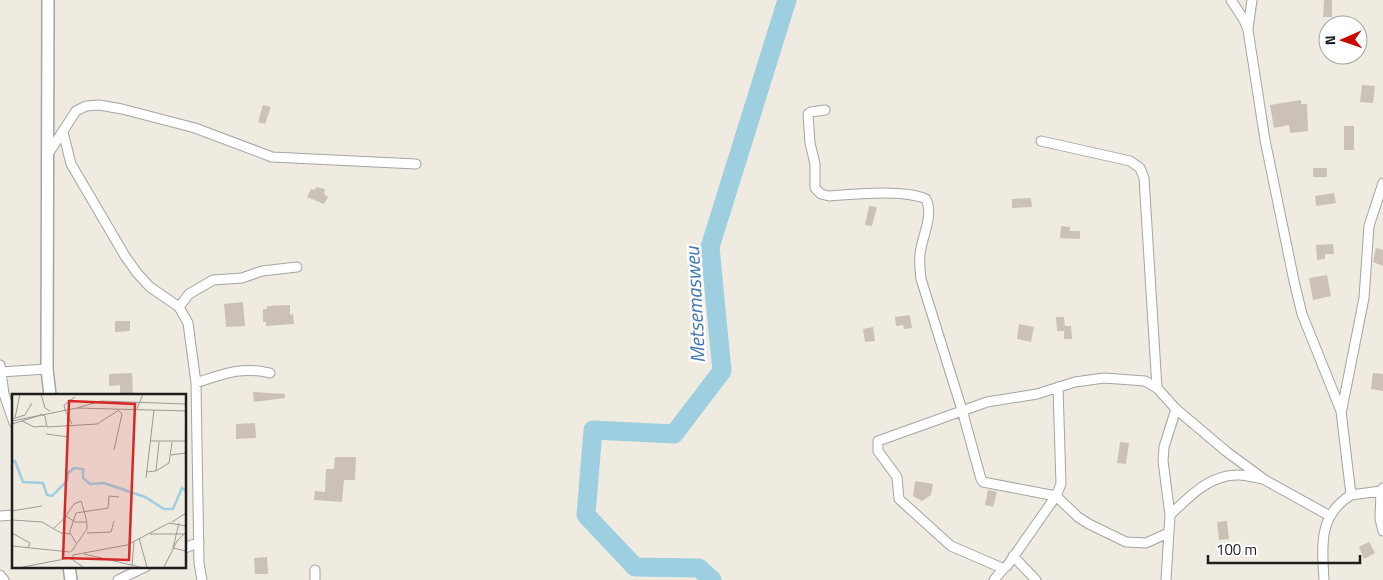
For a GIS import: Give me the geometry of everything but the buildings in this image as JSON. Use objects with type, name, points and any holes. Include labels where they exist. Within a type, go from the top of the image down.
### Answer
[{"type":"street","points":[[48,0],[47,370],[50,394]]},
{"type":"street","points":[[1231,0],[1248,30],[1265,140],[1302,314],[1341,412],[1351,495]]},
{"type":"street","points":[[1248,30],[1252,0]]},
{"type":"street","points":[[48,154],[76,111],[86,106],[99,105],[122,108],[195,128],[272,157],[416,164]]},
{"type":"street","points":[[826,110],[808,114],[810,143],[815,164],[815,188],[821,194],[829,196],[887,193],[926,198],[928,204],[927,226],[920,253],[919,267],[921,278],[962,410],[981,479],[984,482],[1056,496],[1083,521],[1126,542],[1146,543],[1168,533]]},
{"type":"street","points":[[62,132],[71,164],[125,256],[150,287],[179,307],[188,323],[196,383],[199,542],[202,580]]},
{"type":"street","points":[[1041,141],[1130,160],[1140,168],[1144,178],[1157,388]]},
{"type":"street","points":[[1341,412],[1364,298],[1369,226],[1383,183]]},
{"type":"street","points":[[179,307],[189,294],[213,280],[242,278],[262,271],[297,267]]},
{"type":"street","points":[[12,417],[4,394],[0,370],[47,370]]},
{"type":"street","points":[[196,383],[240,370],[259,370],[270,373]]},
{"type":"street","points":[[1004,568],[951,546],[899,500],[898,477],[877,448],[878,441],[987,402],[1037,394],[1075,382],[1104,378],[1145,381],[1157,388],[1212,441],[1265,480],[1330,516]]},
{"type":"street","points":[[994,580],[1056,496],[1061,484],[1058,387]]},
{"type":"street","points":[[1166,580],[1170,515],[1164,447],[1176,408]]},
{"type":"street","points":[[1170,515],[1196,491],[1219,477],[1240,475],[1265,480]]},
{"type":"street","points":[[1324,580],[1322,545],[1330,516],[1336,505],[1351,495],[1382,490],[1380,519],[1383,531]]},
{"type":"street","points":[[186,548],[199,542]]},
{"type":"street","points":[[1013,556],[1036,580]]},
{"type":"street","points":[[118,580],[143,568]]},
{"type":"street","points":[[315,570],[315,580]]},
{"type":"street","points":[[0,575],[4,580]]},
{"type":"waterway","name":"Metsemasweu","points":[[712,580],[699,568],[635,567],[586,515],[593,430],[674,434],[722,371],[710,247],[787,0]]}]
